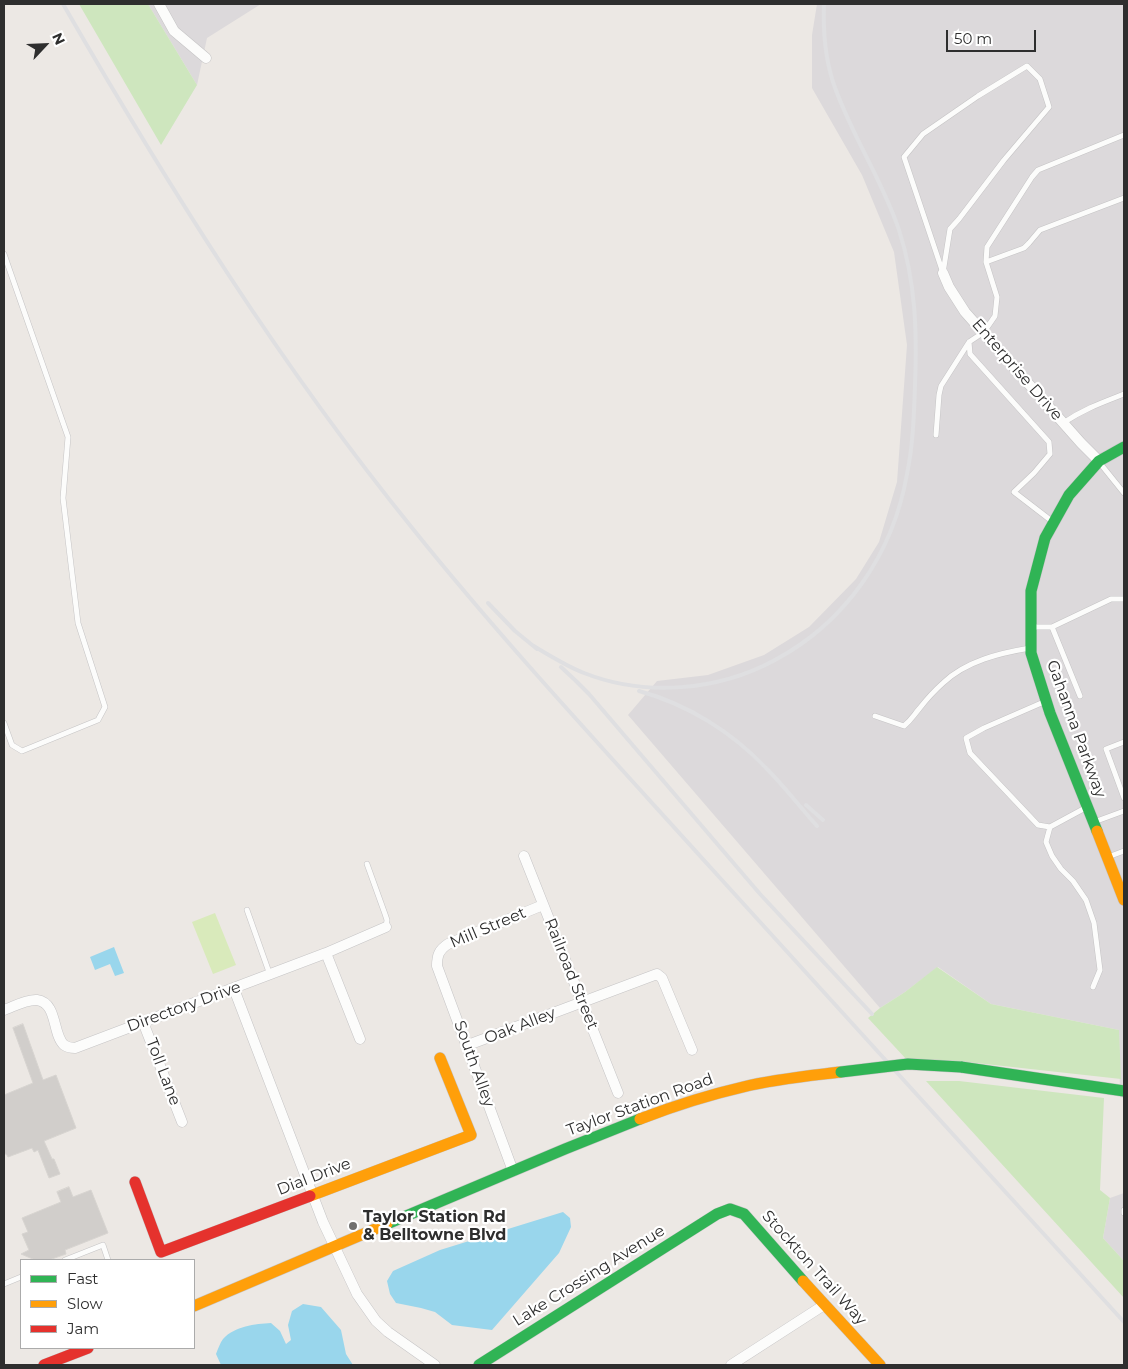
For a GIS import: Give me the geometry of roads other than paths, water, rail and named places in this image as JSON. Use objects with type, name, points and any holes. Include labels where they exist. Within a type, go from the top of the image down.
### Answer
[{"type":"street","points":[[159,4],[174,31],[206,58]]},
{"type":"street","name":"Enterprise Drive","points":[[943,273],[949,287],[965,312],[1099,461]]},
{"type":"street","name":"Gahanna Parkway","points":[[1124,448],[1099,461],[1069,495],[1045,538],[1030,591],[1031,653],[1046,701],[1124,900]]},
{"type":"street","name":"Railroad Street","points":[[524,856],[618,1093]]},
{"type":"street","name":"Mill Street","points":[[437,957],[441,949],[448,944],[543,905]]},
{"type":"street","name":"Directory Drive","points":[[4,1010],[28,1001],[38,1000],[46,1004],[52,1012],[64,1045],[69,1048],[75,1048],[270,975],[386,927]]},
{"type":"street","points":[[326,953],[360,1038]]},
{"type":"street","name":"South Alley","points":[[437,957],[437,966],[468,1045],[513,1171]]},
{"type":"street","name":"Oak Alley","points":[[468,1045],[657,974],[662,978],[692,1050]]},
{"type":"street","points":[[234,989],[313,1195],[334,1247],[357,1294],[376,1321],[388,1332],[434,1365]]},
{"type":"street","name":"Toll Lane","points":[[143,1022],[182,1122]]},
{"type":"street","name":"Dial Drive","points":[[135,1182],[161,1252],[471,1135],[440,1058]]},
{"type":"street","name":"Taylor Station Road","points":[[195,1306],[632,1122],[712,1094],[795,1077],[902,1064],[961,1067],[1124,1091]]},
{"type":"street","name":"Stockton Trail Way","points":[[717,1214],[730,1209],[744,1214],[880,1365]]},
{"type":"street","name":"Lake Crossing Avenue","points":[[479,1365],[717,1214]]},
{"type":"street","points":[[731,1365],[824,1305]]},
{"type":"street","points":[[44,1365],[85,1349]]},
{"type":"lane","points":[[1027,66],[1040,79],[1049,108],[1004,160],[950,229],[943,273],[904,157],[923,134],[978,96],[1027,66]]},
{"type":"lane","points":[[936,436],[941,386],[969,342],[984,332],[995,316],[997,297],[986,262],[987,247],[1038,170],[1124,135]]},
{"type":"lane","points":[[986,262],[1024,248],[1040,230],[1124,198]]},
{"type":"lane","points":[[4,254],[68,438],[63,498],[78,623],[104,707],[98,720],[22,751],[12,745],[4,723]]},
{"type":"lane","points":[[4,278],[11,275]]},
{"type":"lane","points":[[969,342],[970,354],[1049,442],[1050,454],[1014,492],[1054,522]]},
{"type":"lane","points":[[1063,422],[1091,406],[1124,394]]},
{"type":"lane","points":[[1099,461],[1124,491]]},
{"type":"lane","points":[[1031,627],[1052,628],[1111,599],[1124,599]]},
{"type":"lane","points":[[1052,628],[1080,696]]},
{"type":"lane","points":[[875,716],[904,726],[913,719],[920,708],[943,683],[959,670],[1000,653],[1031,648]]},
{"type":"lane","points":[[1046,701],[984,728],[966,738],[970,753],[1038,825],[1050,827],[1088,807]]},
{"type":"lane","points":[[1124,742],[1106,749],[1124,798]]},
{"type":"lane","points":[[1094,822],[1124,811]]},
{"type":"lane","points":[[1050,827],[1046,842],[1052,856],[1086,900],[1094,923],[1100,970],[1093,987]]},
{"type":"lane","points":[[1108,857],[1124,850]]},
{"type":"lane","points":[[366,864],[387,920],[386,927]]},
{"type":"lane","points":[[247,910],[270,975]]},
{"type":"lane","points":[[68,1259],[103,1245],[108,1259]]},
{"type":"lane","points":[[4,1284],[20,1277]]},
{"type":"water","points":[[114,947],[124,973],[115,976],[110,964],[95,970],[90,957]]},
{"type":"water","points":[[563,1212],[570,1218],[571,1227],[559,1253],[492,1330],[452,1325],[435,1312],[396,1303],[390,1294],[387,1281],[393,1271],[440,1250]]},
{"type":"water","points":[[303,1304],[321,1307],[341,1330],[346,1354],[353,1365],[221,1365],[216,1354],[221,1342],[239,1328],[271,1323],[280,1331],[286,1344],[291,1340],[288,1325],[292,1311]]},
{"type":"railway","points":[[63,4],[143,140],[271,339],[364,467],[413,529],[485,616],[559,700],[1124,1322]]},
{"type":"railway","points":[[532,645],[564,664],[607,681],[656,688],[706,684],[730,678],[775,660],[824,626],[844,606],[878,558],[900,503],[909,463],[914,408],[916,346],[914,307],[909,269],[899,230],[833,82],[825,43],[824,4]]},
{"type":"railway","points":[[488,603],[515,631],[537,649]]},
{"type":"railway","points":[[561,667],[589,694],[760,894],[872,1014]]},
{"type":"railway","points":[[639,691],[674,703],[724,731],[753,755],[773,775],[817,826]]},
{"type":"railway","points":[[806,805],[823,820]]},
{"type":"place","name":"Taylor Station Rd & Belltowne Blvd","points":[[353,1226]]}]
